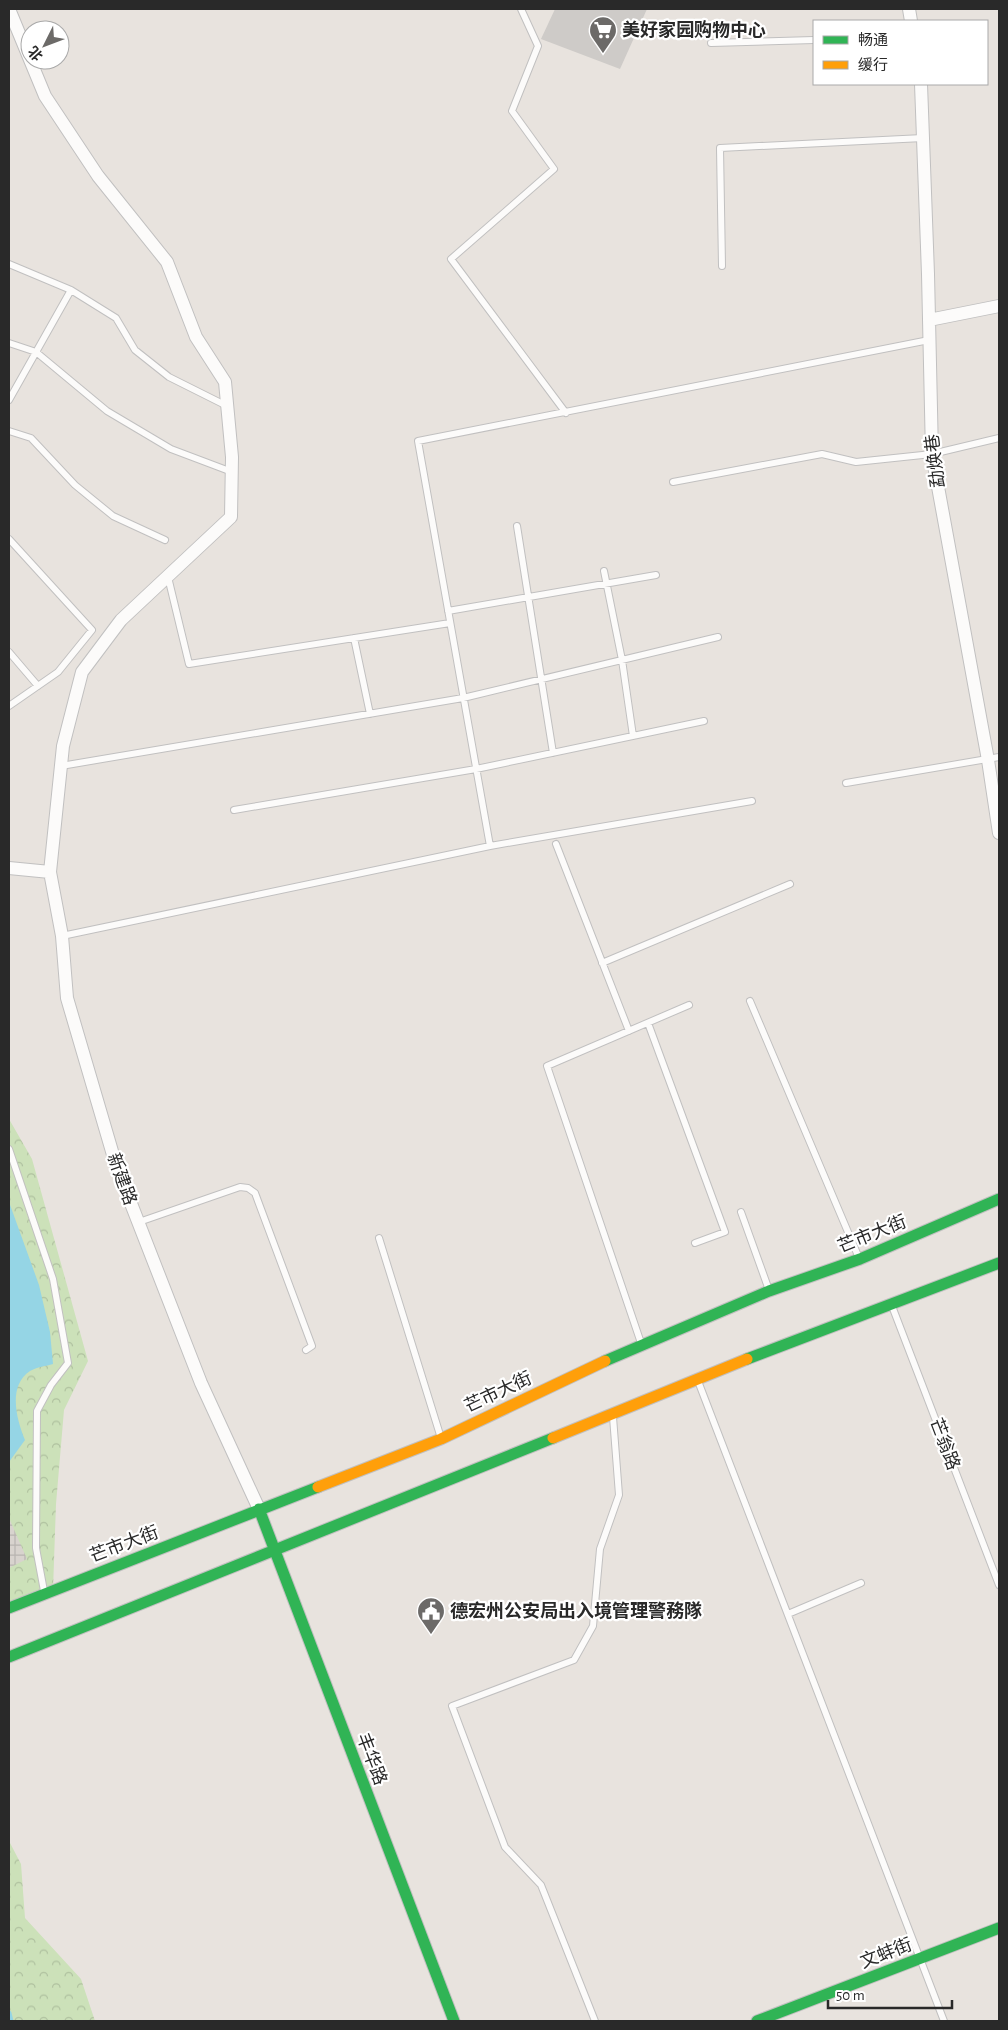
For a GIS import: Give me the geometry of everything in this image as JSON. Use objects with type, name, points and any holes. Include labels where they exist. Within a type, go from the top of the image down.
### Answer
[{"type":"main road","name":"芒市大街","points":[[9,1608],[441,1439],[641,1344],[769,1291],[860,1259],[999,1199]]},
{"type":"main road","points":[[9,1657],[613,1414],[696,1378],[999,1263]]},
{"type":"main road","name":"丰华路","points":[[259,1509],[454,2021]]},
{"type":"main road","name":"文蚌街","points":[[757,2021],[999,1928]]},
{"type":"street","name":"新建路","points":[[9,9],[45,96],[98,176],[167,262],[196,337],[225,382],[232,472],[231,517],[121,620],[82,672],[64,746],[50,872],[62,936],[67,998],[116,1165],[201,1383],[259,1509]]},
{"type":"street","name":"勐焕巷","points":[[921,85],[932,454],[994,758],[999,833]]},
{"type":"street","points":[[929,320],[999,306]]},
{"type":"street","points":[[9,868],[50,872]]},
{"type":"lane","points":[[521,9],[538,46],[512,111],[554,169],[451,259],[566,413]]},
{"type":"lane","points":[[711,42],[813,40]]},
{"type":"lane","points":[[722,266],[720,148],[923,138]]},
{"type":"lane","points":[[9,264],[71,290],[116,318],[135,350],[169,377],[227,406]]},
{"type":"lane","points":[[9,400],[71,290]]},
{"type":"lane","points":[[490,846],[418,442],[930,340]]},
{"type":"lane","points":[[9,343],[36,352],[107,411],[171,449],[232,472]]},
{"type":"lane","points":[[9,431],[31,438],[75,485],[113,516],[165,540]]},
{"type":"lane","points":[[672,482],[822,454],[856,462],[932,454],[999,438]]},
{"type":"lane","points":[[517,526],[554,753]]},
{"type":"lane","points":[[9,539],[92,630],[58,672],[9,706]]},
{"type":"lane","points":[[604,571],[622,660],[633,736]]},
{"type":"lane","points":[[448,610],[529,598],[656,575]]},
{"type":"lane","points":[[168,577],[190,664],[450,623]]},
{"type":"lane","points":[[61,766],[464,698],[718,637]]},
{"type":"lane","points":[[354,638],[370,714]]},
{"type":"lane","points":[[9,652],[38,686]]},
{"type":"lane","points":[[234,810],[476,769],[704,720]]},
{"type":"lane","points":[[846,783],[994,758]]},
{"type":"lane","points":[[62,936],[490,846],[752,801]]},
{"type":"lane","points":[[556,844],[629,1031]]},
{"type":"lane","points":[[602,962],[790,884]]},
{"type":"lane","points":[[750,1001],[860,1259]]},
{"type":"lane","points":[[641,1344],[547,1066],[689,1006]]},
{"type":"lane","points":[[648,1023],[726,1232],[695,1243]]},
{"type":"lane","points":[[9,1149],[54,1279],[68,1363],[51,1385],[37,1411],[36,1548],[44,1594]]},
{"type":"lane","points":[[139,1222],[240,1187],[248,1188],[255,1193],[312,1346],[306,1350]]},
{"type":"lane","points":[[741,1212],[769,1291]]},
{"type":"lane","points":[[379,1238],[441,1439]]},
{"type":"lane","name":"芒翁路","points":[[891,1304],[999,1585]]},
{"type":"lane","points":[[696,1378],[944,2021]]},
{"type":"lane","points":[[595,2021],[541,1885],[505,1847],[452,1706],[574,1660],[593,1626],[600,1549],[619,1495],[613,1414]]},
{"type":"lane","points":[[788,1614],[861,1583]]},
{"type":"green space","points":[[9,1119],[32,1159],[88,1361],[64,1410],[56,1504],[53,1590],[9,1606]]},
{"type":"green space","points":[[9,1841],[21,1864],[25,1918],[81,1979],[95,2021],[9,2021]]},
{"type":"shaded area","points":[[9,1518],[27,1559],[9,1568]]},
{"type":"water","points":[[9,1202],[39,1285],[50,1332],[53,1364],[30,1371],[18,1385],[16,1394],[17,1414],[25,1440],[9,1462]]},
{"type":"building","name":"美好家园购物中心","points":[[555,9],[647,9],[620,69],[541,39]]},
{"type":"waterway","points":[[9,2013],[11,2021]]},
{"type":"traffic: fast","points":[[605,1361],[769,1291],[860,1259],[999,1199]]},
{"type":"traffic: fast","points":[[747,1359],[999,1263]]},
{"type":"traffic: fast","points":[[9,1657],[553,1438]]},
{"type":"traffic: fast","points":[[9,1608],[318,1487]]},
{"type":"traffic: fast","points":[[259,1509],[454,2021]]},
{"type":"traffic: fast","points":[[757,2021],[999,1928]]},
{"type":"traffic: slow","points":[[553,1438],[747,1359]]},
{"type":"traffic: slow","points":[[318,1487],[441,1439],[605,1361]]},
{"type":"place","name":"美好家园购物中心","points":[[603,54]]},
{"type":"place","name":"德宏州公安局出入境管理警務隊","points":[[431,1635]]}]
